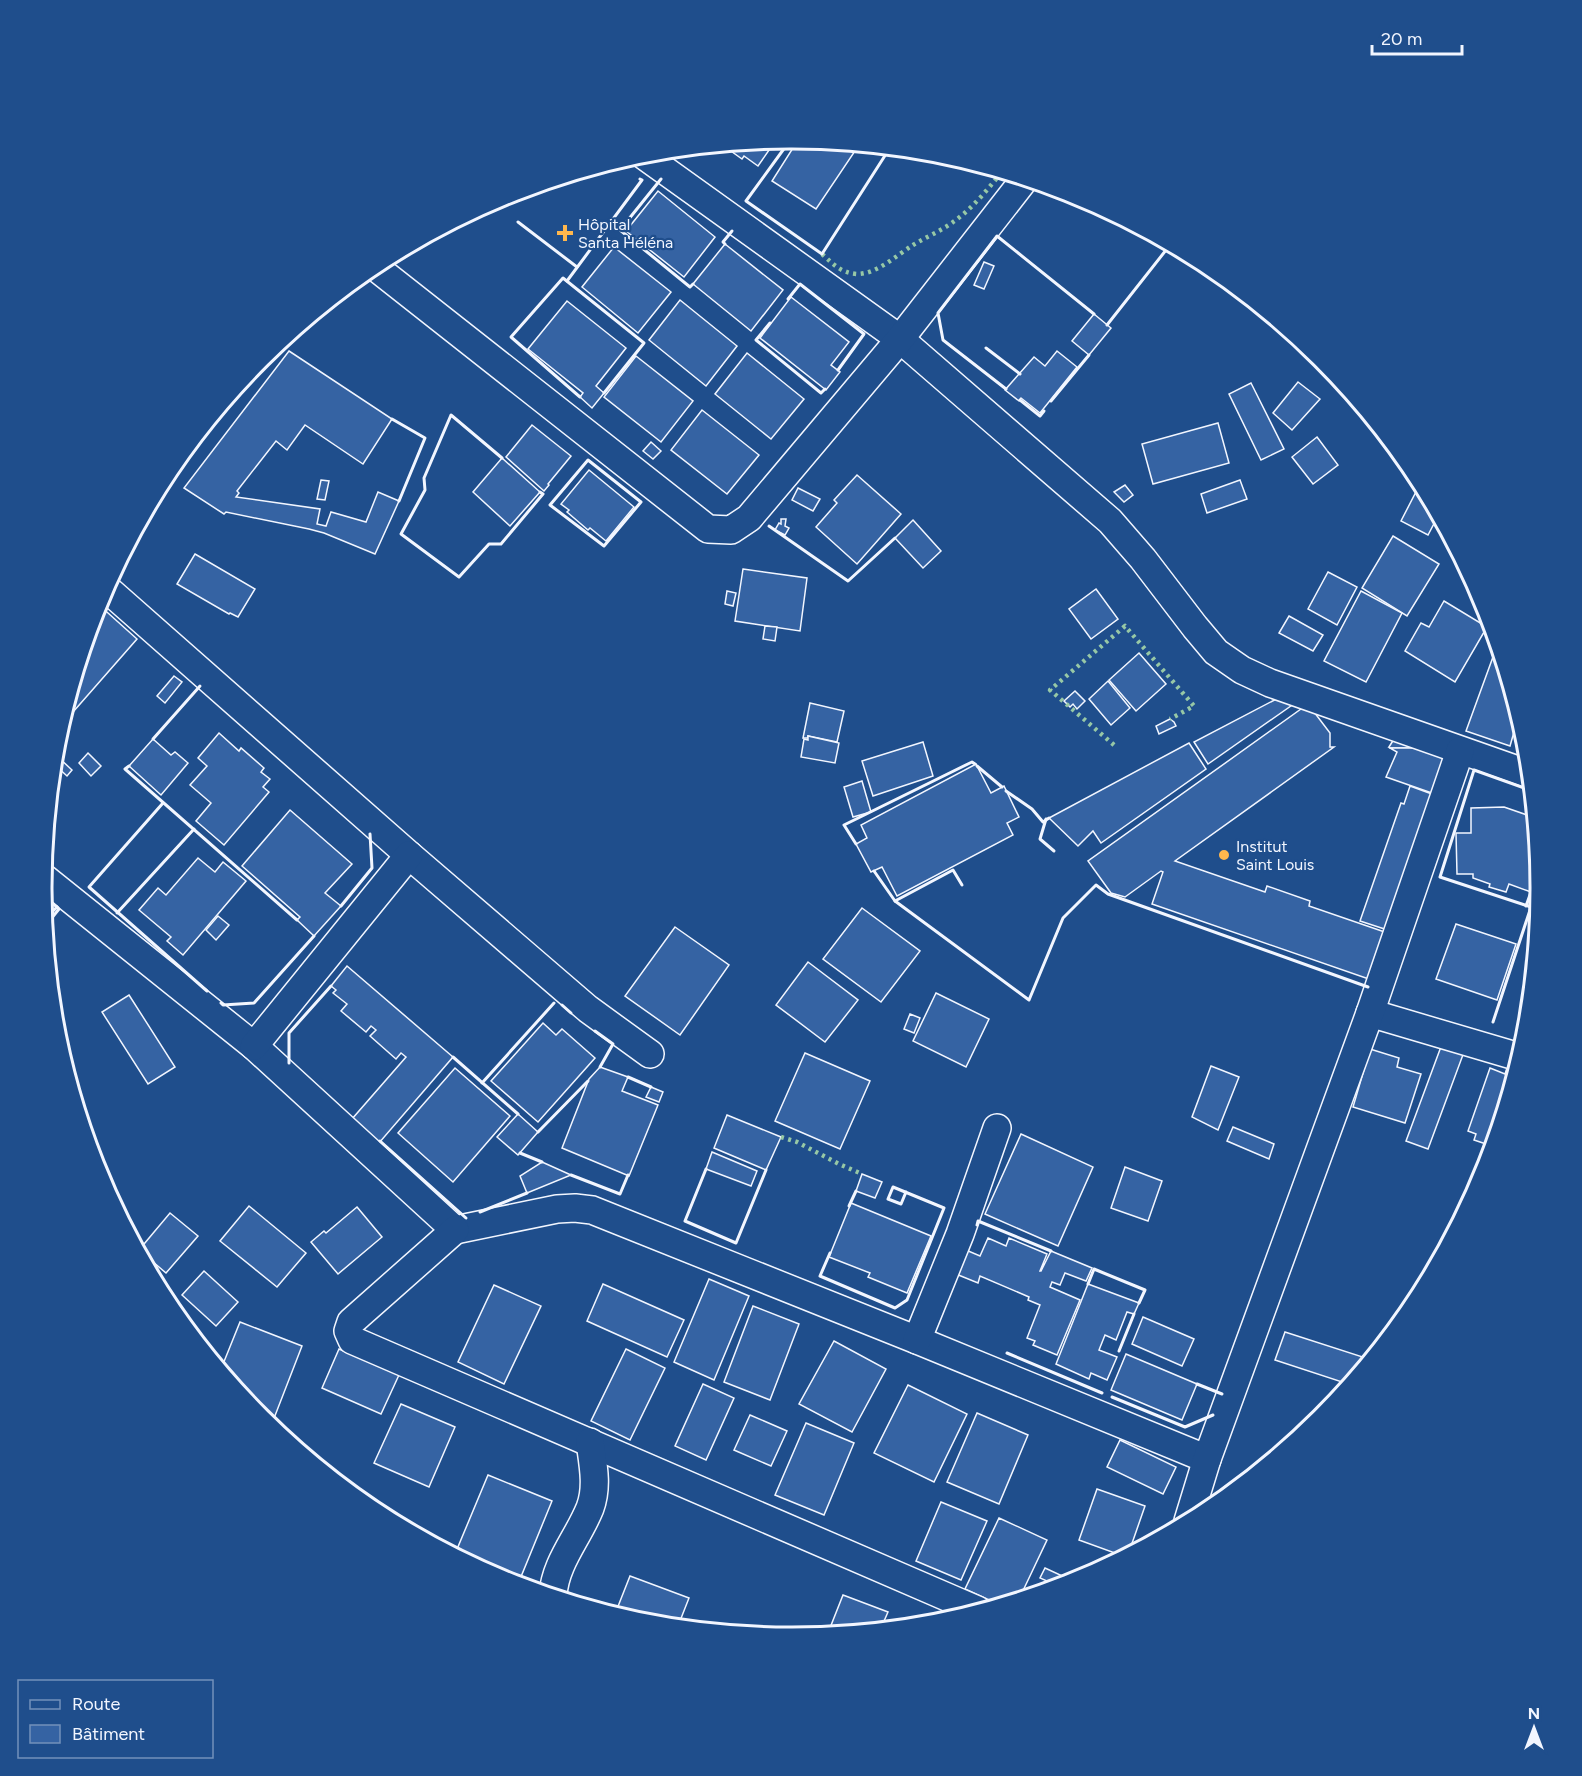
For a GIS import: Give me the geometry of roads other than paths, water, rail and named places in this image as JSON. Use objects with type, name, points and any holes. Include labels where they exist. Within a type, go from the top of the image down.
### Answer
[{"type":"street","points":[[654,163],[900,339],[1110,521],[1216,652],[1242,670],[1270,683],[1519,771]]},
{"type":"street","points":[[383,273],[708,529],[731,530],[749,518],[900,339],[1019,186]]},
{"type":"street","points":[[114,595],[588,1009],[650,1054]]},
{"type":"street","points":[[1192,1508],[1207,1459],[1371,1013],[1460,751]]},
{"type":"street","points":[[254,1046],[409,855]]},
{"type":"street","points":[[52,884],[254,1046],[454,1230]]},
{"type":"street","points":[[1371,1013],[1510,1054]]},
{"type":"street","points":[[916,1340],[960,1234],[997,1128]]},
{"type":"street","points":[[965,1605],[352,1340],[348,1331],[351,1322],[454,1230],[557,1209],[592,1210],[1207,1459]]},
{"type":"street","points":[[554,1587],[555,1575],[591,1507],[595,1487],[590,1442]]},
{"type":"place","name":"Hôpital Santa Héléna","points":[[565,233]]},
{"type":"place","name":"Institut Saint Louis","points":[[1224,855]]}]
